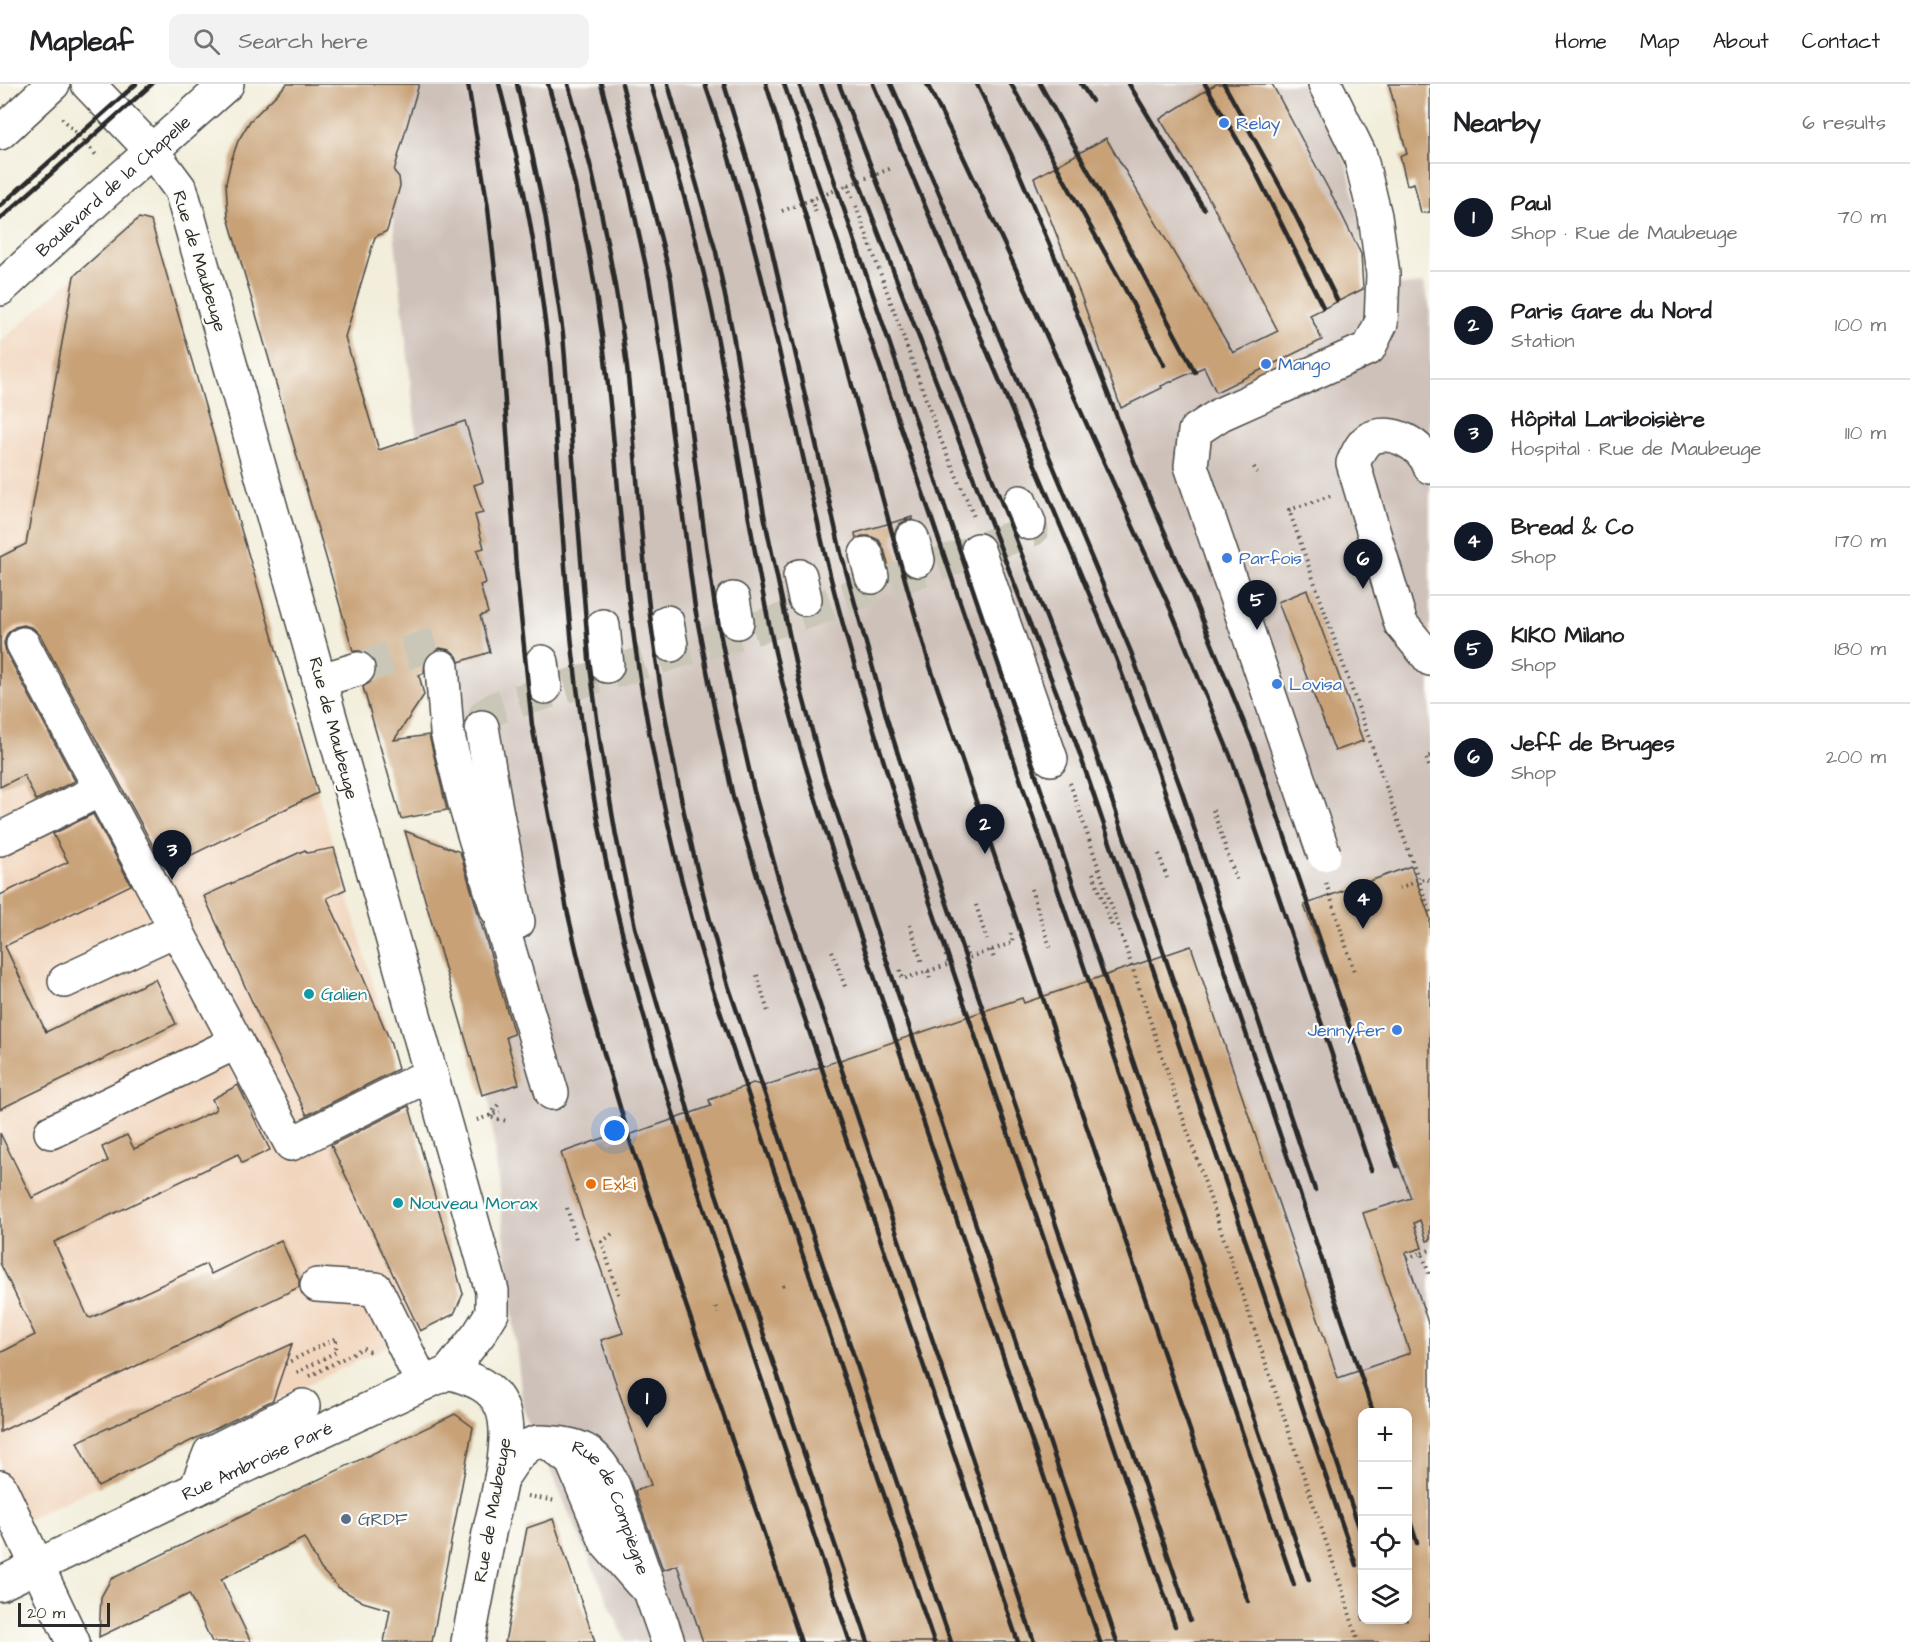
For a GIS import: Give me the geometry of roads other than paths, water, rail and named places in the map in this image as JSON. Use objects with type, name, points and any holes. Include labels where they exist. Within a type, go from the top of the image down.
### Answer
[{"type":"street","name":"Rue de Maubeuge","points":[[88,84],[152,151],[181,190],[492,1291],[492,1313]]},
{"type":"street","name":"Boulevard de la Chapelle","points":[[0,289],[227,84]]},
{"type":"street","points":[[1324,854],[1191,466],[1195,431],[1221,414],[1369,348],[1381,322],[1383,274],[1375,216],[1360,155],[1325,84]]},
{"type":"street","points":[[0,133],[54,98]]},
{"type":"street","points":[[1430,467],[1419,452],[1405,440],[1388,434],[1369,439],[1360,448],[1353,463],[1401,624],[1430,659]]},
{"type":"street","points":[[977,537],[1059,767]]},
{"type":"street","points":[[603,626],[607,666]]},
{"type":"street","points":[[23,644],[291,1144],[431,1074]]},
{"type":"street","points":[[442,667],[447,732],[465,808],[552,1093]]},
{"type":"street","points":[[321,680],[358,669]]},
{"type":"street","points":[[482,727],[518,922],[502,926]]},
{"type":"street","points":[[0,839],[100,790]]},
{"type":"street","points":[[65,981],[177,929]]},
{"type":"street","points":[[51,1132],[237,1042]]},
{"type":"street","points":[[317,1285],[376,1289],[436,1378]]},
{"type":"street","name":"Rue Ambroise Paré","points":[[0,1584],[196,1489],[436,1378],[479,1334],[492,1313]]},
{"type":"street","name":"Rue de Maubeuge","points":[[436,1378],[473,1380],[486,1386],[501,1406],[505,1418],[506,1437],[501,1479],[468,1642]]},
{"type":"street","points":[[196,1489],[210,1454],[302,1394]]},
{"type":"street","name":"Rue de Compiègne","points":[[501,1479],[521,1451],[539,1441],[581,1447],[589,1453],[605,1470],[612,1485],[668,1642]]},
{"type":"street","points":[[0,1487],[73,1642]]},
{"type":"tunnel","points":[[482,727],[485,715],[496,708],[808,612],[1032,530],[1020,502]]},
{"type":"tunnel","points":[[358,669],[437,643],[442,667]]},
{"type":"railway","points":[[0,206],[136,84]]},
{"type":"railway","points":[[0,219],[152,84]]},
{"type":"railway","points":[[468,84],[488,208],[498,297],[516,568],[532,725],[567,910],[587,996],[630,1141],[801,1642]]},
{"type":"railway","points":[[499,84],[528,209],[543,305],[573,658],[599,826],[624,942],[673,1114],[850,1642]]},
{"type":"railway","points":[[517,84],[545,214],[563,334],[589,659],[616,836],[635,927],[691,1120],[868,1642]]},
{"type":"railway","points":[[548,84],[565,144],[597,297],[625,566],[643,698],[662,796],[685,893],[712,988],[934,1642]]},
{"type":"railway","points":[[568,84],[596,189],[617,295],[627,367],[644,559],[657,668],[682,804],[703,894],[727,982],[951,1642]]},
{"type":"railway","points":[[601,84],[628,185],[649,280],[664,373],[695,608],[733,797],[765,902],[1018,1642]]},
{"type":"railway","points":[[622,84],[671,279],[715,607],[754,791],[783,895],[1034,1642]]},
{"type":"railway","points":[[651,84],[706,284],[760,581],[793,724],[857,926],[1100,1642]]},
{"type":"railway","points":[[668,84],[716,252],[765,520],[801,690],[824,775],[1117,1642]]},
{"type":"railway","points":[[705,84],[741,199],[785,374],[824,550],[872,725],[905,829],[1175,1626]]},
{"type":"railway","points":[[724,84],[772,251],[841,553],[887,719],[919,821],[1190,1620]]},
{"type":"railway","points":[[766,84],[809,229],[930,666],[1248,1601]]},
{"type":"railway","points":[[784,84],[1294,1585]]},
{"type":"railway","points":[[799,84],[827,159],[1309,1580]]},
{"type":"railway","points":[[821,84],[1076,743],[1356,1565]]},
{"type":"railway","points":[[839,84],[1074,689],[1358,1524]]},
{"type":"railway","points":[[873,84],[1116,658],[1157,768],[1372,1408]]},
{"type":"railway","points":[[891,84],[1131,652],[1181,789],[1315,1190]]},
{"type":"railway","points":[[927,84],[1029,297],[1170,608],[1234,765],[1371,1170]]},
{"type":"railway","points":[[977,84],[1011,154],[1059,267],[1136,466],[1256,752],[1397,1166]]},
{"type":"railway","points":[[1011,84],[1124,287],[1164,365]]},
{"type":"railway","points":[[1040,84],[1195,372]]},
{"type":"railway","points":[[1081,84],[1092,101]]},
{"type":"railway","points":[[1129,84],[1204,209]]},
{"type":"railway","points":[[1205,84],[1253,167],[1323,307]]},
{"type":"railway","points":[[1224,84],[1291,206],[1337,300]]},
{"type":"railway","points":[[1408,1516],[1417,1543]]},
{"type":"place","name":"Relay","points":[[1224,123]]},
{"type":"place","name":"Mango","points":[[1266,364]]},
{"type":"place","name":"Parfois","points":[[1227,558]]},
{"type":"place","name":"Jeff de Bruges","points":[[1363,589]]},
{"type":"place","name":"KIKO Milano","points":[[1257,630]]},
{"type":"place","name":"Lovisa","points":[[1277,684]]},
{"type":"place","name":"Paris Gare du Nord","points":[[985,854]]},
{"type":"place","name":"Hôpital Lariboisière","points":[[172,880]]},
{"type":"place","name":"Bread & Co","points":[[1363,929]]},
{"type":"place","name":"Galien","points":[[309,994]]},
{"type":"place","name":"Jennyfer","points":[[1397,1030]]},
{"type":"place","name":"Exki","points":[[591,1184]]},
{"type":"place","name":"Nouveau Morax","points":[[398,1203]]},
{"type":"place","name":"Paul","points":[[647,1428]]},
{"type":"place","name":"GRDF","points":[[346,1519]]}]
